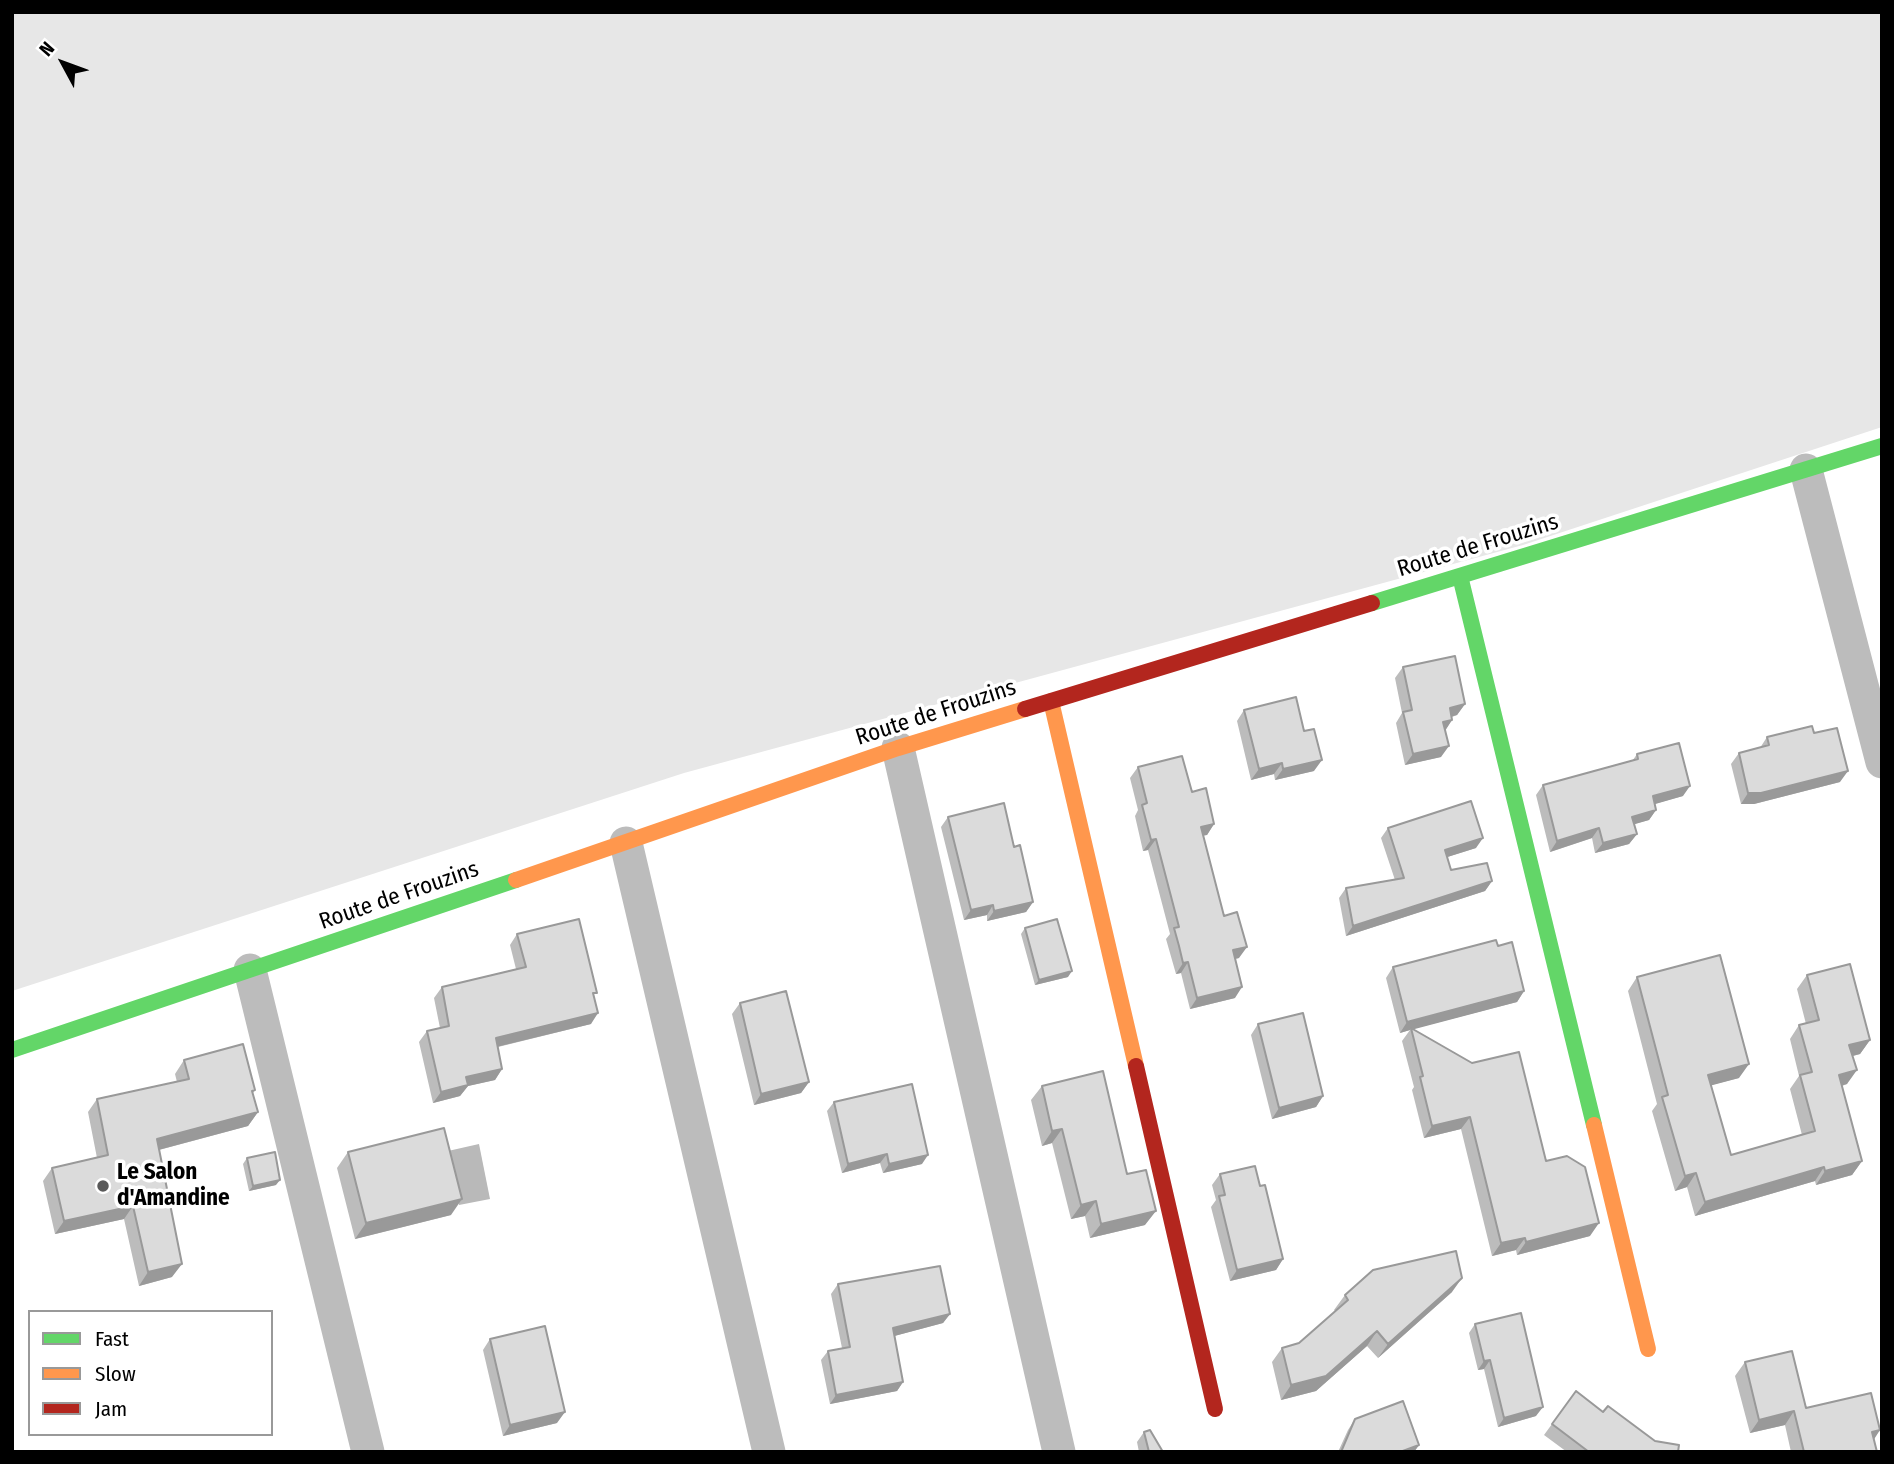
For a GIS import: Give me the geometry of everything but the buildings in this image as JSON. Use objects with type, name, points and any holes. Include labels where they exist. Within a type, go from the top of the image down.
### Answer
[{"type":"main road","name":"Route de Frouzins","points":[[12,1050],[626,843],[898,748],[1882,446]]},
{"type":"main road","points":[[1460,576],[1648,1349]]},
{"type":"main road","points":[[1051,701],[1215,1409]]},
{"type":"street","points":[[1806,470],[1882,762]]},
{"type":"street","points":[[898,748],[1059,1452]]},
{"type":"street","points":[[626,843],[769,1452]]},
{"type":"street","points":[[250,970],[368,1452]]},
{"type":"shaded area","points":[[12,12],[1882,12],[1882,427],[1523,545],[684,773],[12,991]]},
{"type":"shaded area","points":[[479,1144],[490,1199],[459,1205],[448,1151]]},
{"type":"traffic: fast","points":[[1372,603],[1882,446]]},
{"type":"traffic: fast","points":[[1460,576],[1594,1125]]},
{"type":"traffic: fast","points":[[12,1050],[516,880]]},
{"type":"traffic: slow","points":[[1051,701],[1136,1066]]},
{"type":"traffic: slow","points":[[516,880],[898,748],[1025,709]]},
{"type":"traffic: slow","points":[[1594,1125],[1648,1349]]},
{"type":"traffic: jam","points":[[1025,709],[1372,603]]},
{"type":"traffic: jam","points":[[1136,1066],[1215,1409]]},
{"type":"place","name":"Le Salon d'Amandine","points":[[103,1186]]}]
